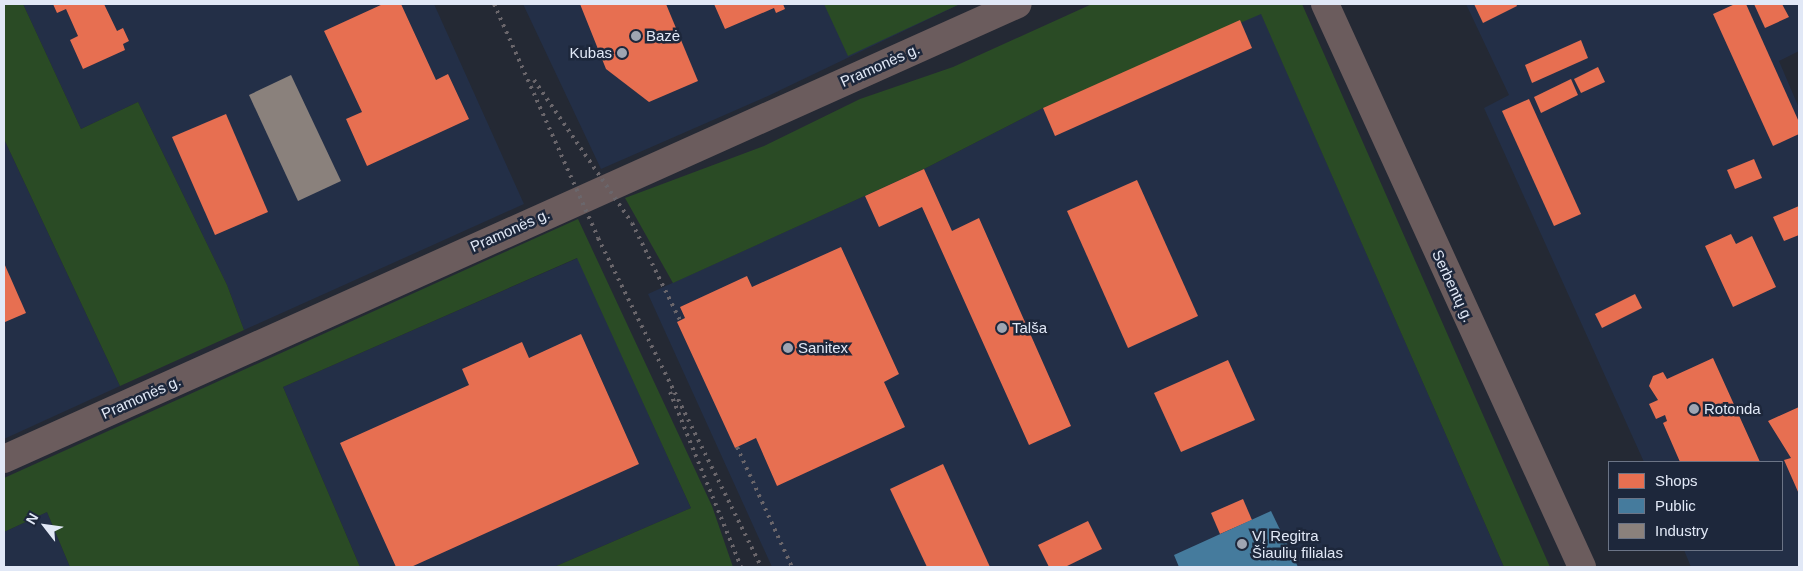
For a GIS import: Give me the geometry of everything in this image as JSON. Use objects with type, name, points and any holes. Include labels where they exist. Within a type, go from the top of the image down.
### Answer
[{"type":"main road","name":"Pramonės g.","points":[[4,459],[1018,4]]},
{"type":"main road","name":"Serbentų g.","points":[[1325,4],[1582,567]]},
{"type":"shaded area","points":[[23,4],[434,4],[524,204],[244,330],[227,285],[138,102],[81,129]]},
{"type":"shaded area","points":[[523,4],[960,4],[768,96],[601,169]]},
{"type":"shaded area","points":[[1466,4],[1799,4],[1799,51],[1779,61],[1799,108],[1799,567],[1691,567],[1684,551],[1783,551],[1783,461],[1644,461],[1484,108],[1509,95]]},
{"type":"shaded area","points":[[1261,13],[1504,567],[772,567],[648,294],[924,169],[1043,108]]},
{"type":"shaded area","points":[[4,139],[120,386],[4,439]]},
{"type":"shaded area","points":[[578,258],[691,508],[554,567],[360,567],[283,387]]},
{"type":"shaded area","points":[[47,512],[70,567],[4,567],[4,532]]},
{"type":"green space","points":[[4,4],[23,4],[81,129],[138,102],[227,285],[244,330],[120,386],[4,139]]},
{"type":"green space","points":[[824,4],[960,4],[848,56]]},
{"type":"green space","points":[[1092,4],[1302,4],[1550,567],[1504,567],[1261,14],[1043,108],[924,169],[673,283],[625,198],[764,146],[860,99],[953,67]]},
{"type":"green space","points":[[578,219],[712,506],[733,567],[554,567],[691,508],[577,258],[283,387],[360,567],[70,567],[47,512],[4,532],[4,478]]},
{"type":"building: Shops","points":[[53,4],[104,4],[117,31],[123,28],[129,41],[123,44],[125,50],[83,69],[70,40],[78,36],[66,9],[57,13]]},
{"type":"building: Shops","points":[[383,4],[401,4],[436,80],[448,74],[469,119],[367,166],[346,119],[362,112],[324,31]]},
{"type":"building: Shops","name":"Bazė","points":[[580,4],[666,4],[698,81],[649,102],[606,69]]},
{"type":"building: Shops","points":[[714,4],[783,4],[785,9],[776,13],[774,8],[725,29]]},
{"type":"building: Shops","points":[[1474,4],[1516,4],[1517,6],[1483,23]]},
{"type":"building: Shops","points":[[1735,4],[1746,4],[1799,122],[1799,134],[1773,146],[1713,14]]},
{"type":"building: Shops","points":[[1754,4],[1782,4],[1789,17],[1765,28]]},
{"type":"building: Shops","points":[[1240,20],[1252,48],[1055,136],[1043,108]]},
{"type":"building: Shops","points":[[1581,40],[1588,58],[1532,83],[1525,65]]},
{"type":"building: Shops","points":[[1598,67],[1605,82],[1581,93],[1574,79]]},
{"type":"building: Shops","points":[[1571,79],[1578,95],[1541,113],[1534,97]]},
{"type":"building: Shops","points":[[1529,99],[1581,214],[1554,226],[1502,111]]},
{"type":"building: Shops","points":[[226,114],[268,212],[215,235],[172,137]]},
{"type":"building: Shops","points":[[1754,159],[1762,178],[1735,189],[1727,170]]},
{"type":"building: Shops","name":"Talša","points":[[924,169],[952,231],[979,218],[1071,426],[1029,445],[922,207],[879,227],[865,196]]},
{"type":"building: Shops","points":[[1137,180],[1198,316],[1128,348],[1067,211]]},
{"type":"building: Shops","points":[[1799,206],[1799,235],[1784,241],[1773,217]]},
{"type":"building: Shops","points":[[1731,234],[1736,244],[1752,236],[1776,287],[1733,307],[1705,246]]},
{"type":"building: Shops","name":"Sanitex","points":[[841,247],[899,374],[884,382],[905,427],[777,486],[756,438],[735,448],[677,322],[685,318],[680,307],[747,276],[752,287]]},
{"type":"building: Shops","points":[[4,263],[26,313],[5,322],[4,319]]},
{"type":"building: Shops","points":[[1635,294],[1642,308],[1602,328],[1595,314]]},
{"type":"building: Shops","points":[[581,334],[639,464],[411,567],[396,567],[340,443],[469,385],[462,369],[522,342],[529,358]]},
{"type":"building: Shops","name":"Rotonda","points":[[1713,358],[1760,461],[1680,461],[1663,423],[1667,421],[1665,415],[1656,419],[1649,404],[1658,400],[1649,386],[1653,376],[1663,372],[1667,379]]},
{"type":"building: Shops","points":[[1228,360],[1255,420],[1181,452],[1154,393]]},
{"type":"building: Shops","points":[[1799,407],[1799,494],[1784,460],[1791,458],[1768,421]]},
{"type":"building: Shops","points":[[943,464],[990,567],[927,567],[890,489]]},
{"type":"building: Shops","points":[[1243,499],[1252,520],[1220,534],[1211,513]]},
{"type":"building: Shops","points":[[1088,521],[1102,549],[1065,567],[1049,567],[1038,545]]},
{"type":"building: Public","name":"VĮ Regitra Šiaulių filialas","points":[[1271,511],[1298,567],[1179,567],[1174,555]]},
{"type":"building: Industry","points":[[291,75],[341,181],[298,201],[249,95]]},
{"type":"railway","points":[[494,4],[598,238],[761,567]]},
{"type":"railway","points":[[534,80],[632,223],[680,320]]},
{"type":"railway","points":[[670,392],[741,567]]},
{"type":"railway","points":[[737,447],[792,567]]},
{"type":"place","name":"Bazė","points":[[636,36]]},
{"type":"place","name":"Kubas","points":[[622,53]]},
{"type":"place","name":"Talša","points":[[1002,328]]},
{"type":"place","name":"Sanitex","points":[[788,348]]},
{"type":"place","name":"Rotonda","points":[[1694,409]]},
{"type":"place","name":"VĮ Regitra Šiaulių filialas","points":[[1242,544]]}]
